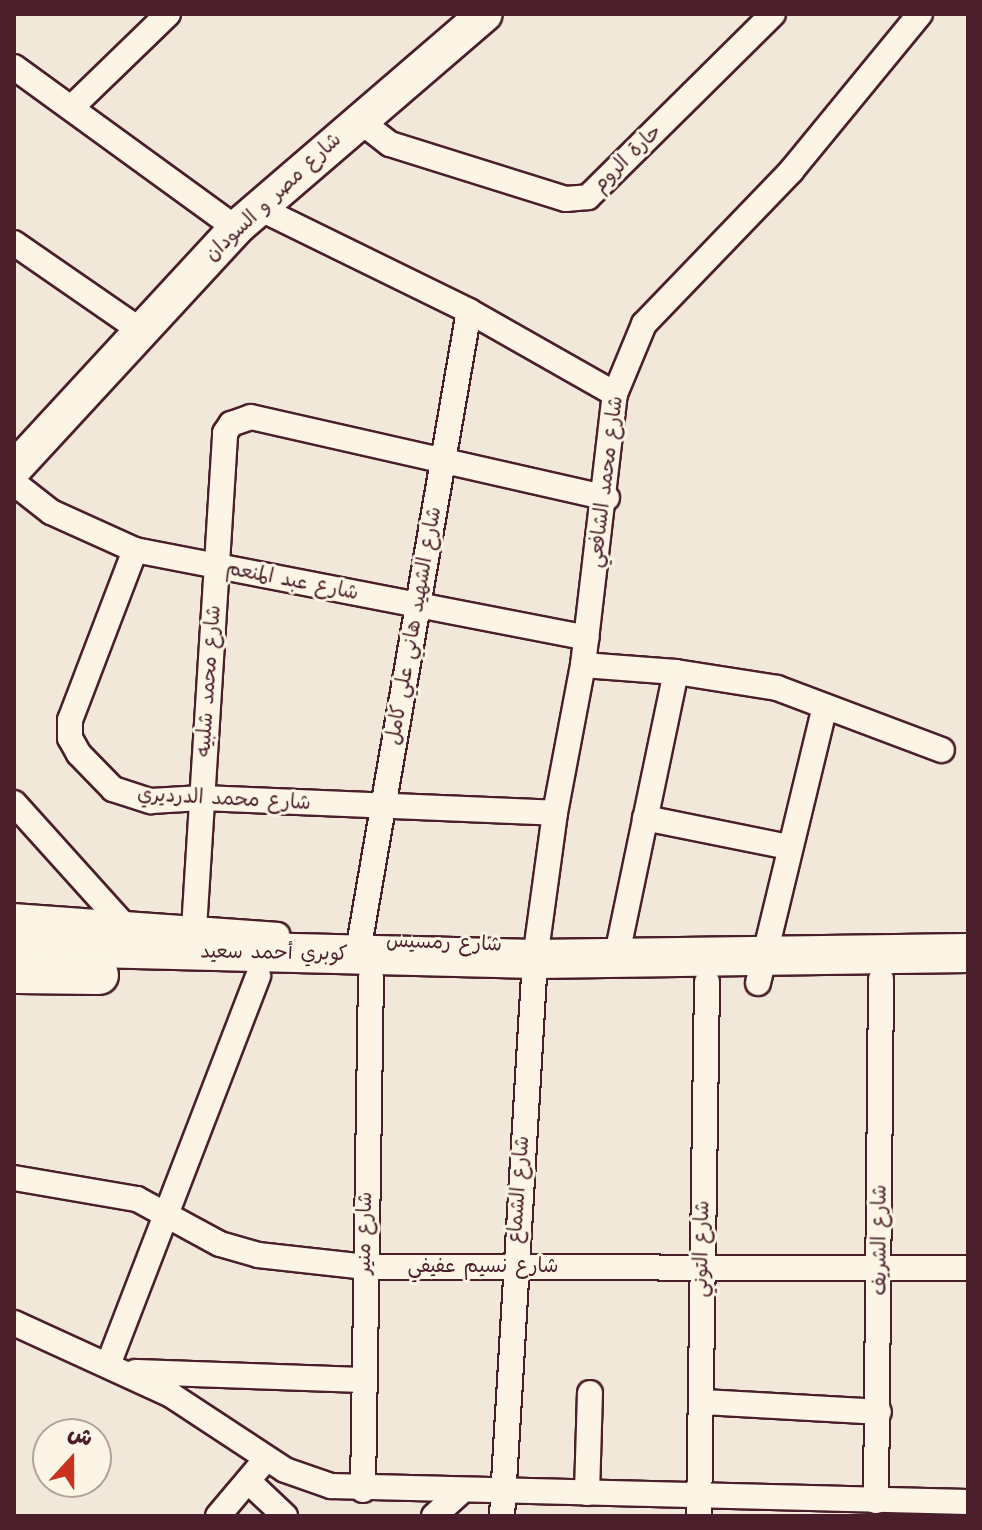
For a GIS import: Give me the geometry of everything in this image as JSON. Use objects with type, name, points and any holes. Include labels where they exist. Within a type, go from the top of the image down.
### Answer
[{"type":"main road","name":"شارع مصر و السودان","points":[[14,469],[248,218],[470,19]]},
{"type":"main road","name":"كوبري أحمد سعيد","points":[[14,946],[246,965],[534,970]]},
{"type":"main road","name":"شارع رمسيس","points":[[534,970],[707,982],[761,971],[968,953]]},
{"type":"main road","name":"شارع رمسيس","points":[[14,974],[246,965],[371,977],[534,970],[616,959],[881,979],[968,978]]},
{"type":"street","points":[[71,108],[168,14]]},
{"type":"street","name":"حارة الروم","points":[[359,120],[390,144],[566,199],[588,197],[773,14]]},
{"type":"street","name":"شارع محمد الشافعي","points":[[534,970],[555,813],[583,665],[607,498],[615,394],[629,351],[644,324],[791,171],[920,14]]},
{"type":"street","points":[[14,67],[71,108],[248,218],[469,311],[615,394]]},
{"type":"street","points":[[14,243],[141,331]]},
{"type":"street","name":"شارع الشهيد هاني علي كامل","points":[[360,940],[469,311]]},
{"type":"street","name":"شارع محمد شلبيه","points":[[194,929],[225,433],[240,418],[251,417],[443,464]]},
{"type":"street","points":[[443,464],[607,498]]},
{"type":"street","name":"شارع عبد المنعم","points":[[14,483],[51,512],[135,550],[587,638]]},
{"type":"street","name":"شارع محمد الدرديري","points":[[135,550],[75,703],[70,738],[113,789],[151,801],[202,798],[555,813]]},
{"type":"street","points":[[583,665],[676,672],[777,688],[942,750]]},
{"type":"street","points":[[616,959],[676,672]]},
{"type":"street","points":[[761,971],[825,707]]},
{"type":"street","points":[[15,812],[121,922]]},
{"type":"street","points":[[645,818],[789,847]]},
{"type":"street","name":"شارع رمسيس","points":[[14,916],[360,940],[502,944],[534,970]]},
{"type":"street","points":[[116,1368],[246,965]]},
{"type":"street","name":"شارع الشماع","points":[[502,1516],[534,970]]},
{"type":"street","name":"شارع منير","points":[[363,1490],[371,977]]},
{"type":"street","name":"شارع الشريف","points":[[876,1501],[881,1269],[881,979]]},
{"type":"street","name":"شارع التوني","points":[[700,1506],[707,982]]},
{"type":"street","name":"شارع نسيم عفيفي","points":[[14,1178],[93,1189],[137,1199],[220,1244],[258,1255],[366,1267],[968,1268]]},
{"type":"street","points":[[14,1323],[171,1395],[266,1459],[306,1480],[363,1490],[587,1493],[700,1506],[819,1508],[876,1501],[968,1502]]},
{"type":"street","points":[[116,1368],[364,1380]]},
{"type":"street","points":[[587,1493],[590,1393]]},
{"type":"street","points":[[702,1402],[879,1412]]},
{"type":"street","points":[[218,1516],[266,1459]]},
{"type":"street","points":[[248,1481],[285,1516]]},
{"type":"street","points":[[434,1516],[462,1491]]}]
